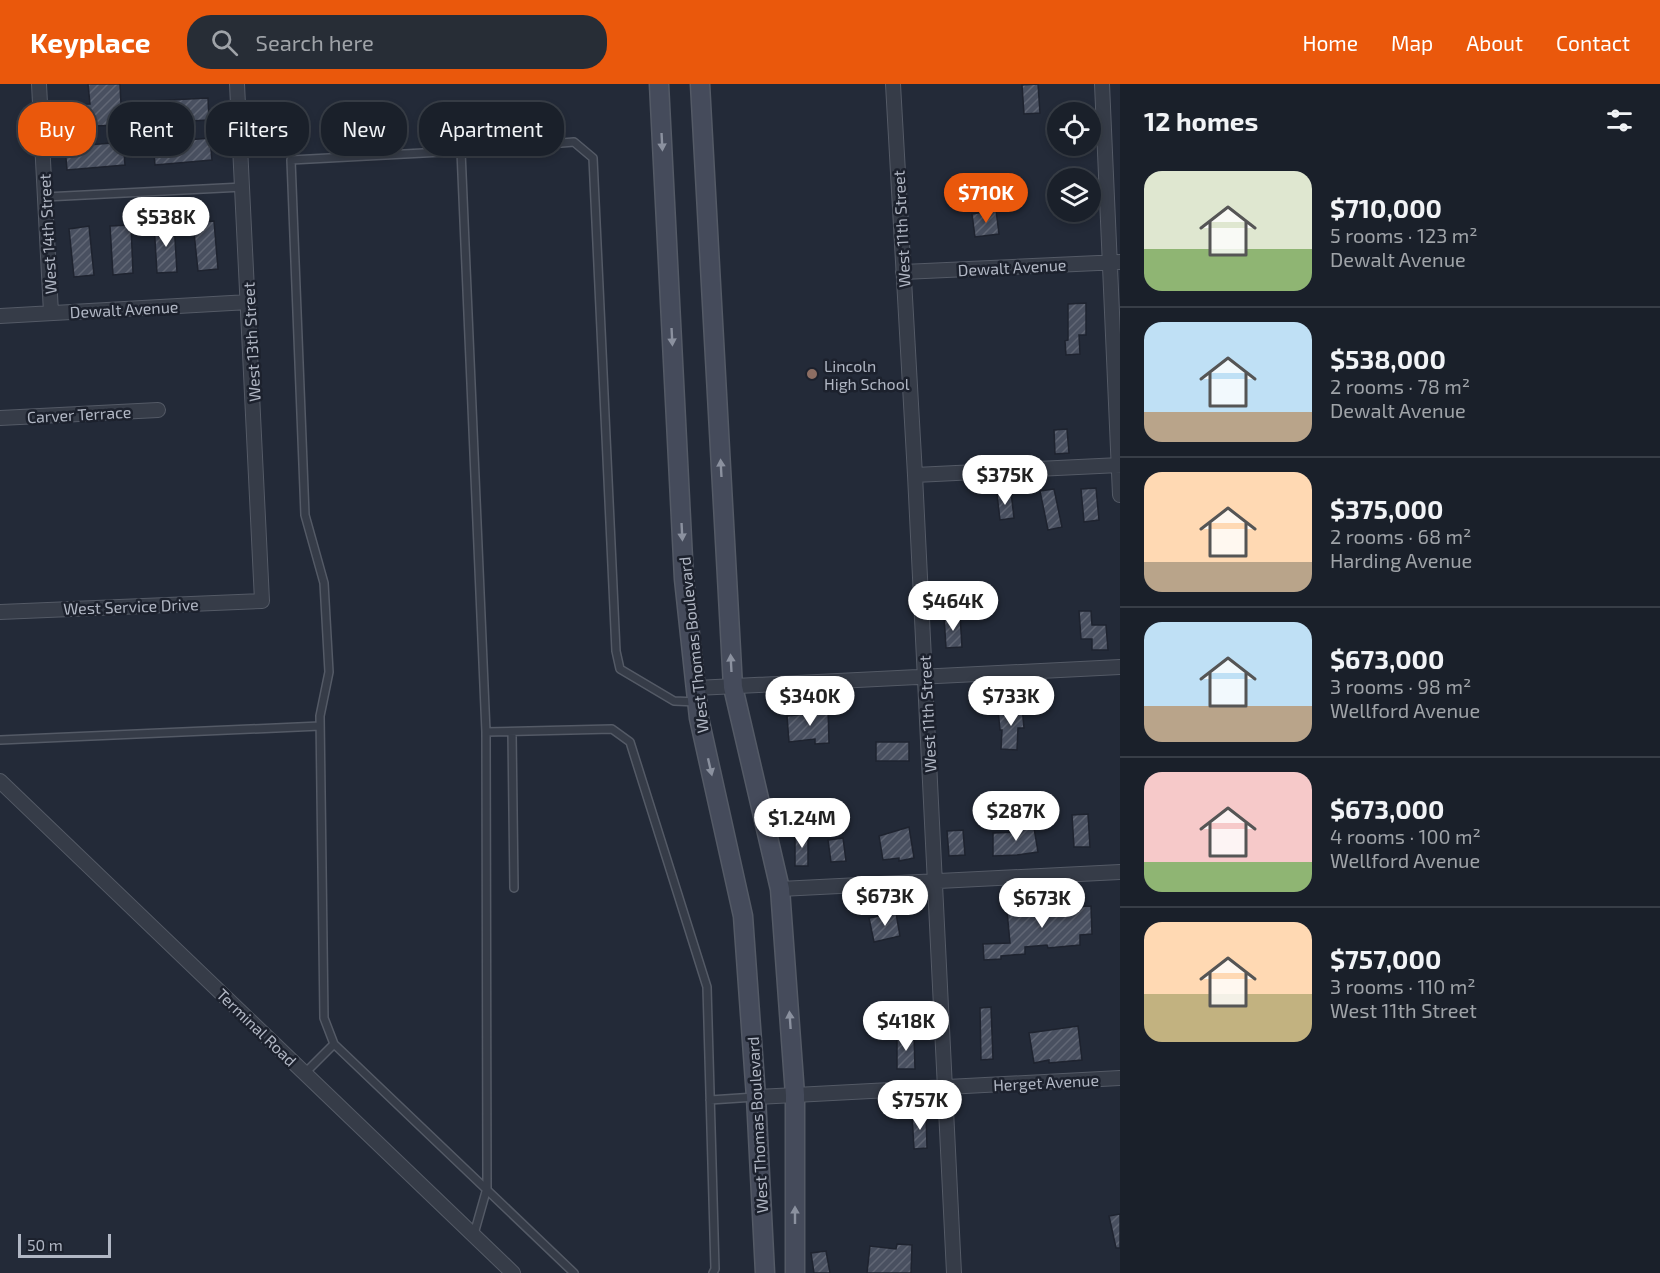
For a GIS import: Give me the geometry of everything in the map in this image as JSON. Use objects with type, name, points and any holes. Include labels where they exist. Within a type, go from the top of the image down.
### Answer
[{"type":"street","name":"West 14th Street","points":[[39,84],[51,313]]},
{"type":"street","name":"West 13th Street","points":[[237,84],[262,601]]},
{"type":"street","name":"West Thomas Boulevard","points":[[659,84],[684,568],[699,718],[743,916],[756,1097],[765,1273]]},
{"type":"street","name":"West Thomas Boulevard","points":[[700,84],[733,687],[780,889],[795,1095],[795,1273]]},
{"type":"street","name":"West 11th Street","points":[[893,84],[915,475],[954,1273]]},
{"type":"street","points":[[1102,84],[1115,262],[1120,495]]},
{"type":"street","name":"Dewalt Avenue","points":[[903,272],[1115,262]]},
{"type":"street","name":"Dewalt Avenue","points":[[0,316],[249,302]]},
{"type":"street","name":"Carver Terrace","points":[[0,418],[158,410]]},
{"type":"street","points":[[915,475],[1119,465]]},
{"type":"street","name":"West Service Drive","points":[[0,612],[262,601]]},
{"type":"street","points":[[696,695],[733,687],[1120,667]]},
{"type":"street","name":"Terminal Road","points":[[0,781],[513,1273]]},
{"type":"street","points":[[780,889],[1120,872]]},
{"type":"street","name":"Herget Avenue","points":[[756,1097],[1120,1078]]},
{"type":"lane","points":[[564,143],[574,142],[593,158],[616,643],[620,669],[674,701],[696,695]]},
{"type":"lane","points":[[419,153],[291,160],[306,515],[324,583],[329,672],[320,716],[324,1018],[334,1044],[574,1273]]},
{"type":"lane","points":[[461,156],[486,732],[486,1188],[474,1234]]},
{"type":"lane","points":[[45,197],[243,187]]},
{"type":"lane","points":[[0,740],[320,726]]},
{"type":"lane","points":[[486,732],[612,729],[630,742],[706,987],[715,1269],[713,1273]]},
{"type":"lane","points":[[512,732],[514,888]]},
{"type":"lane","points":[[305,1073],[334,1044]]},
{"type":"lane","points":[[710,1100],[756,1097]]},
{"type":"building","points":[[88,84],[120,84],[121,102],[108,102],[108,125],[96,126],[96,102],[90,102]]},
{"type":"building","points":[[1038,84],[1040,113],[1024,114],[1022,85]]},
{"type":"building","points":[[208,98],[206,120],[194,121],[194,102],[151,101]]},
{"type":"building","points":[[206,138],[206,156],[212,156],[212,160],[155,165],[154,156],[194,156],[194,139]]},
{"type":"building","points":[[108,143],[108,156],[124,156],[125,165],[67,170],[66,156],[96,156],[96,144]]},
{"type":"building","points":[[996,210],[999,234],[975,237],[972,214]]},
{"type":"building","points":[[214,221],[218,269],[198,271],[193,223]]},
{"type":"building","points":[[174,223],[177,272],[157,273],[154,224]]},
{"type":"building","points":[[131,225],[133,273],[113,275],[110,226]]},
{"type":"building","points":[[89,226],[94,275],[74,277],[69,229]]},
{"type":"building","points":[[1086,303],[1086,335],[1079,335],[1080,354],[1066,355],[1068,304]]},
{"type":"building","points":[[1067,429],[1069,453],[1055,454],[1054,430]]},
{"type":"building","points":[[1096,488],[1099,520],[1084,522],[1081,489]]},
{"type":"building","points":[[1054,489],[1062,527],[1048,530],[1040,491]]},
{"type":"building","points":[[1011,492],[1014,518],[1000,520],[997,494]]},
{"type":"building","points":[[1079,611],[1091,611],[1092,625],[1106,625],[1108,650],[1092,650],[1092,639],[1081,639]]},
{"type":"building","points":[[960,615],[962,647],[946,648],[944,616]]},
{"type":"building","points":[[1022,707],[1024,728],[1018,728],[1017,750],[1001,749],[1002,730],[1000,730],[998,710]]},
{"type":"building","points":[[828,708],[829,743],[815,744],[815,739],[789,742],[787,716],[814,713],[814,709]]},
{"type":"building","points":[[876,742],[909,742],[909,761],[876,761]]},
{"type":"building","points":[[1088,814],[1090,847],[1074,847],[1072,815]]},
{"type":"building","points":[[1033,822],[1038,852],[993,856],[993,833],[1020,832],[1019,824]]},
{"type":"building","points":[[909,827],[914,858],[899,861],[899,858],[883,860],[879,836]]},
{"type":"building","points":[[963,830],[965,855],[949,856],[947,831]]},
{"type":"building","points":[[795,832],[808,832],[808,866],[795,866]]},
{"type":"building","points":[[843,838],[846,861],[831,862],[828,840]]},
{"type":"building","points":[[1051,905],[1051,908],[1091,906],[1092,934],[1080,935],[1080,945],[1048,948],[1047,945],[1025,947],[1025,954],[984,960],[983,944],[1010,943],[1007,911],[1020,910],[1019,906]]},
{"type":"building","points":[[896,913],[900,936],[874,942],[869,918]]},
{"type":"building","points":[[991,1007],[993,1059],[981,1060],[980,1008]]},
{"type":"building","points":[[1078,1026],[1082,1060],[1049,1063],[1049,1060],[1034,1063],[1029,1033]]},
{"type":"building","points":[[897,1035],[914,1035],[915,1069],[897,1069]]},
{"type":"building","points":[[926,1113],[927,1148],[914,1149],[912,1114]]},
{"type":"building","points":[[1120,1214],[1120,1248],[1116,1248],[1109,1216]]},
{"type":"building","points":[[897,1244],[912,1245],[911,1273],[867,1273],[870,1246],[896,1249]]},
{"type":"building","points":[[826,1251],[830,1273],[814,1273],[811,1253]]},
{"type":"place","name":"Lincoln High School","points":[[812,374]]}]
